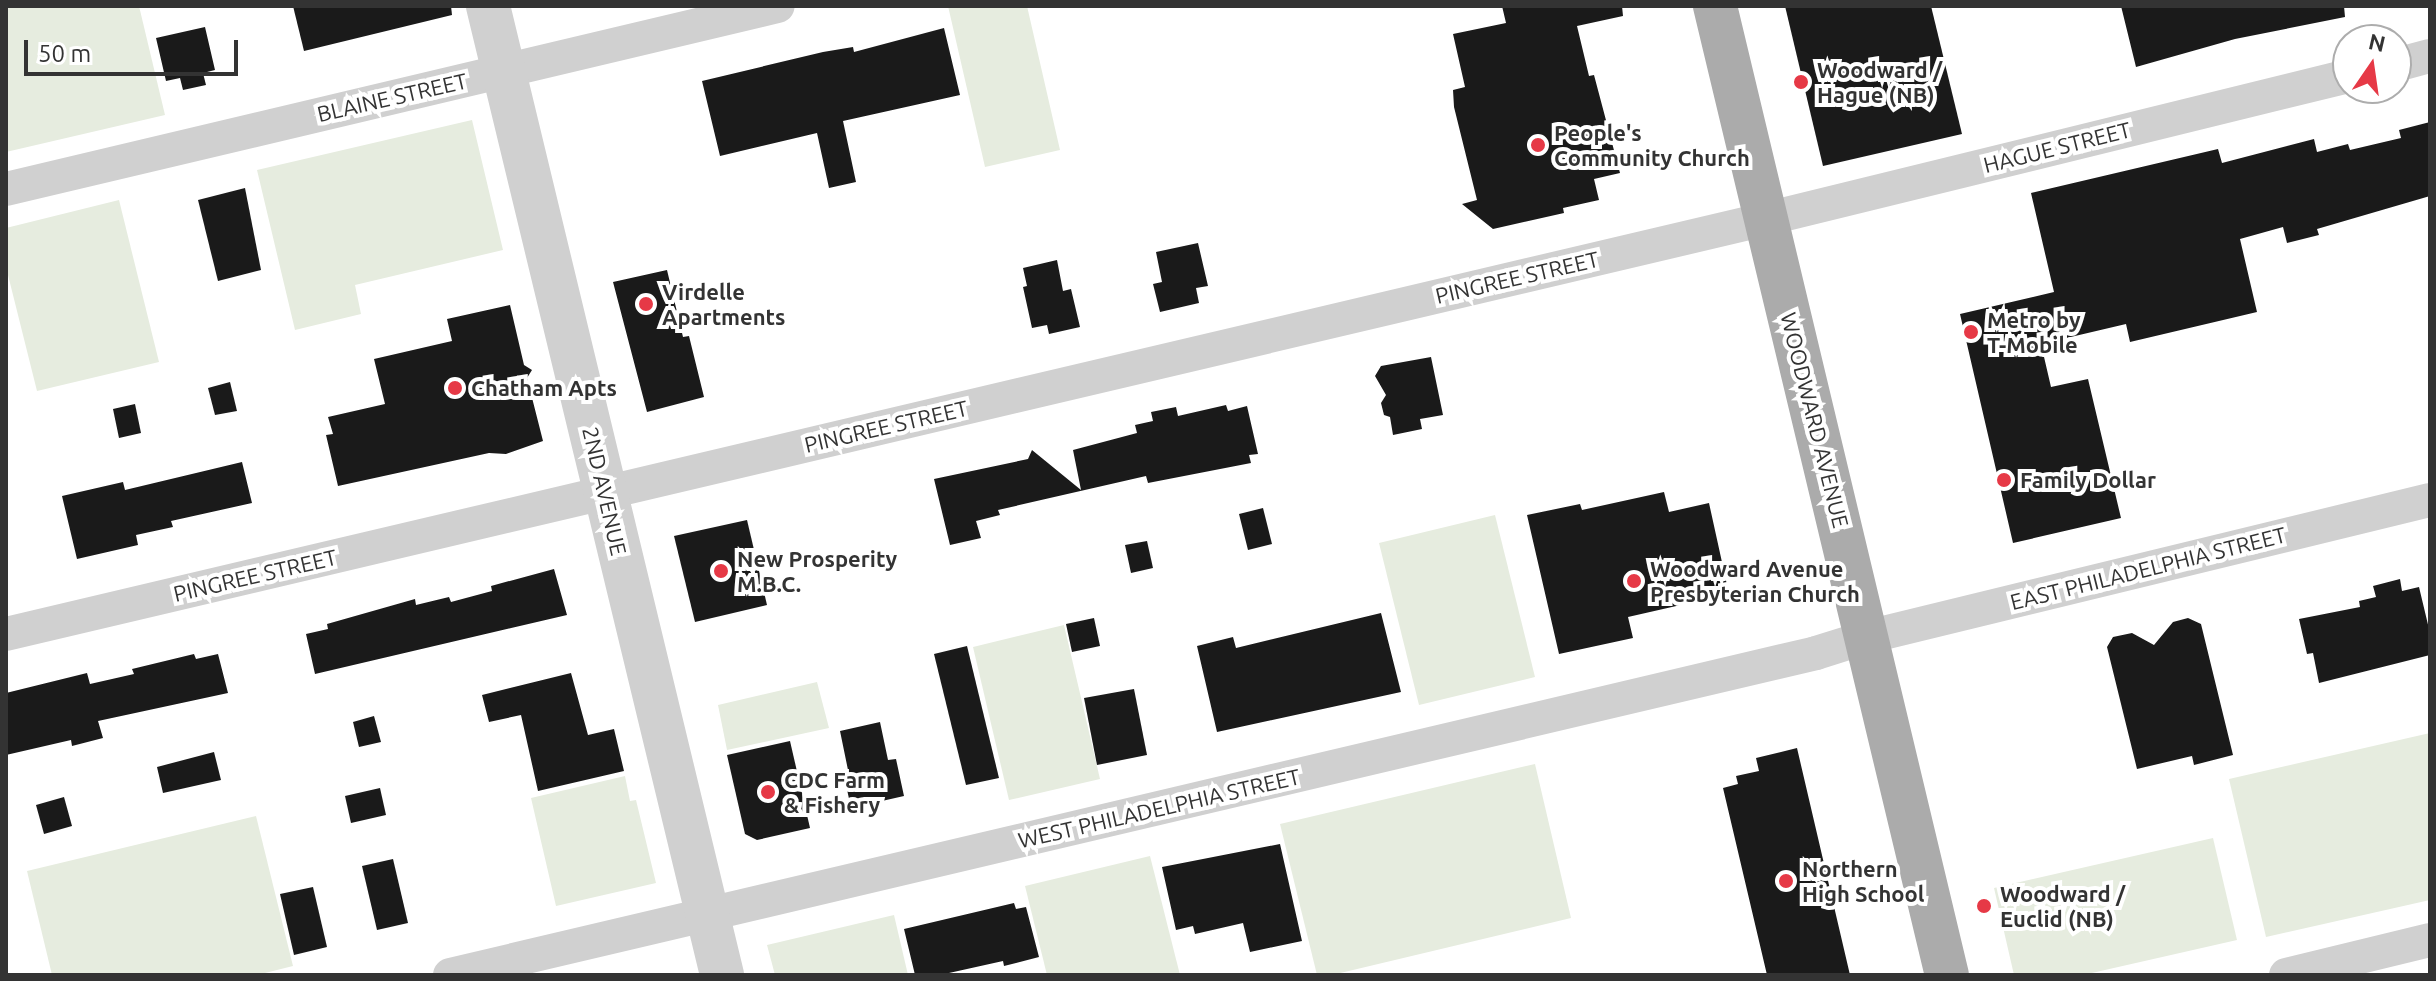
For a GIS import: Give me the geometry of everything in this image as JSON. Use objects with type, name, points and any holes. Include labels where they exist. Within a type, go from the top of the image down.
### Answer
[{"type":"main road","name":"WOODWARD AVENUE","points":[[1715,6],[1947,975]]},
{"type":"street","name":"2ND AVENUE","points":[[488,6],[722,975]]},
{"type":"street","name":"BLAINE STREET","points":[[6,189],[778,6]]},
{"type":"street","name":"HAGUE STREET","points":[[1766,219],[2332,80]]},
{"type":"street","name":"PINGREE STREET","points":[[6,634],[1766,219]]},
{"type":"street","name":"EAST PHILADELPHIA STREET","points":[[1867,637],[2430,500]]},
{"type":"street","name":"WEST PHILADELPHIA STREET","points":[[450,975],[1816,653],[1867,637]]},
{"type":"street","points":[[2286,975],[2430,940]]},
{"type":"shaded area","points":[[6,6],[139,6],[165,115],[6,152]]},
{"type":"shaded area","points":[[948,6],[1027,6],[1060,150],[985,167]]},
{"type":"shaded area","points":[[472,120],[503,250],[355,285],[361,314],[295,330],[257,170]]},
{"type":"shaded area","points":[[119,200],[159,362],[37,391],[6,267],[6,228]]},
{"type":"shaded area","points":[[1495,515],[1535,677],[1419,705],[1379,543]]},
{"type":"shaded area","points":[[1064,625],[1100,779],[1009,800],[973,647]]},
{"type":"shaded area","points":[[817,682],[829,728],[727,750],[718,705]]},
{"type":"shaded area","points":[[2430,733],[2430,900],[2266,937],[2229,779]]},
{"type":"shaded area","points":[[1535,764],[1571,918],[1332,975],[1317,975],[1280,824]]},
{"type":"shaded area","points":[[625,776],[630,801],[636,800],[656,883],[556,906],[531,798]]},
{"type":"shaded area","points":[[256,816],[293,966],[257,975],[52,975],[27,871]]},
{"type":"shaded area","points":[[2213,838],[2237,940],[2083,975],[2014,975],[1994,888]]},
{"type":"shaded area","points":[[1150,856],[1180,975],[1047,975],[1025,886]]},
{"type":"shaded area","points":[[894,915],[908,975],[775,975],[767,945]]},
{"type":"building","points":[[293,6],[451,6],[452,15],[304,51]]},
{"type":"building","name":"People's Community Church","points":[[1502,6],[1622,6],[1623,16],[1577,26],[1589,76],[1594,75],[1620,173],[1594,179],[1599,200],[1563,208],[1564,213],[1493,229],[1462,204],[1477,200],[1454,107],[1453,90],[1465,87],[1453,34],[1506,23]]},
{"type":"building","points":[[1785,6],[1931,6],[1962,134],[1823,166]]},
{"type":"building","points":[[2121,6],[2344,6],[2345,17],[2235,39],[2136,67]]},
{"type":"building","points":[[205,27],[215,70],[203,73],[206,85],[183,90],[180,78],[166,81],[156,38]]},
{"type":"building","points":[[944,28],[960,95],[843,121],[856,182],[829,188],[817,133],[720,156],[702,81],[823,52],[853,47],[854,52]]},
{"type":"building","points":[[2430,122],[2430,196],[2317,229],[2319,235],[2287,243],[2283,227],[2240,239],[2257,312],[2130,342],[2126,324],[2041,344],[2051,387],[2088,379],[2121,518],[2013,543],[1960,314],[2054,292],[2031,193],[2218,149],[2222,163],[2314,139],[2317,152],[2348,144],[2350,150],[2401,138],[2399,130]]},
{"type":"building","points":[[245,188],[261,270],[218,281],[198,200]]},
{"type":"building","points":[[1198,243],[1208,286],[1196,288],[1199,303],[1160,312],[1153,284],[1162,282],[1156,252]]},
{"type":"building","points":[[1057,260],[1063,291],[1071,289],[1080,327],[1049,334],[1047,325],[1032,328],[1023,287],[1027,286],[1023,268]]},
{"type":"building","points":[[667,270],[683,337],[689,336],[704,397],[647,412],[613,282]]},
{"type":"building","name":"Chatham Apts","points":[[510,305],[524,365],[532,370],[527,378],[543,441],[506,454],[489,453],[338,486],[326,435],[333,434],[328,417],[385,404],[374,359],[452,341],[447,319]]},
{"type":"building","points":[[1431,357],[1443,415],[1420,419],[1422,429],[1393,435],[1390,417],[1384,415],[1381,403],[1386,395],[1375,376],[1381,366]]},
{"type":"building","points":[[230,382],[237,411],[215,415],[208,388]]},
{"type":"building","points":[[135,404],[141,433],[119,438],[113,409]]},
{"type":"building","points":[[1226,405],[1228,411],[1247,406],[1258,454],[1249,455],[1251,463],[1148,483],[1146,476],[998,510],[1000,515],[976,521],[981,538],[950,545],[934,479],[1028,459],[1032,450],[1081,490],[1073,450],[1137,433],[1135,425],[1153,421],[1151,412],[1176,407],[1178,416]]},
{"type":"building","points":[[242,462],[252,503],[171,521],[173,527],[136,535],[138,545],[77,559],[62,496],[123,482],[125,490]]},
{"type":"building","name":"Woodward Avenue Presbyterian Church","points":[[1664,492],[1669,512],[1709,503],[1729,594],[1628,617],[1633,638],[1559,654],[1527,515],[1580,504],[1582,510]]},
{"type":"building","points":[[1263,508],[1272,544],[1248,550],[1239,514]]},
{"type":"building","name":"New Prosperity M.B.C.","points":[[747,520],[767,605],[695,622],[674,536]]},
{"type":"building","points":[[1147,541],[1153,568],[1131,573],[1125,545]]},
{"type":"building","points":[[554,569],[567,615],[315,674],[306,634],[328,629],[327,624],[415,599],[416,605],[449,597],[451,602],[492,591],[491,586]]},
{"type":"building","points":[[2400,579],[2402,591],[2419,587],[2430,633],[2430,655],[2319,683],[2313,653],[2307,654],[2299,619],[2360,607],[2359,601],[2376,597],[2373,586]]},
{"type":"building","points":[[1381,613],[1401,692],[1217,732],[1197,646],[1233,637],[1236,648]]},
{"type":"building","points":[[1094,618],[1100,646],[1072,652],[1066,624]]},
{"type":"building","points":[[2188,618],[2201,624],[2233,755],[2194,765],[2192,756],[2137,769],[2107,647],[2113,637],[2132,633],[2154,645],[2173,622]]},
{"type":"building","points":[[967,646],[999,778],[966,785],[934,654]]},
{"type":"building","points":[[194,654],[196,659],[218,654],[228,693],[98,721],[103,738],[72,746],[71,740],[6,755],[6,693],[87,673],[90,684],[134,674],[132,669]]},
{"type":"building","points":[[571,673],[588,735],[614,729],[624,771],[538,791],[521,715],[489,722],[482,695]]},
{"type":"building","points":[[1134,689],[1147,755],[1097,765],[1084,698]]},
{"type":"building","points":[[374,716],[381,742],[359,747],[353,722]]},
{"type":"building","points":[[880,722],[888,760],[896,759],[904,796],[851,808],[843,771],[848,770],[840,731]]},
{"type":"building","name":"CDC Farm & Fishery","points":[[790,741],[810,828],[757,840],[745,834],[727,755]]},
{"type":"building","name":"Northern High School","points":[[1797,748],[1850,975],[1767,975],[1723,788],[1738,784],[1736,776],[1759,771],[1756,758]]},
{"type":"building","points":[[214,752],[221,780],[163,793],[157,767]]},
{"type":"building","points":[[380,788],[386,815],[351,823],[345,796]]},
{"type":"building","points":[[64,797],[72,826],[44,834],[36,805]]},
{"type":"building","points":[[1280,844],[1302,941],[1250,952],[1243,923],[1195,934],[1193,926],[1176,930],[1162,867]]},
{"type":"building","points":[[393,859],[408,923],[377,930],[362,866]]},
{"type":"building","points":[[313,887],[327,947],[294,955],[280,894]]},
{"type":"building","points":[[1014,903],[1016,909],[1026,907],[1039,957],[1004,966],[1003,961],[940,975],[915,975],[904,929]]},
{"type":"place","name":"Woodward / Hague (NB)","points":[[1801,82]]},
{"type":"place","name":"People's Community Church","points":[[1538,145]]},
{"type":"place","name":"Virdelle Apartments","points":[[646,304]]},
{"type":"place","name":"Metro by T-Mobile","points":[[1971,332]]},
{"type":"place","name":"Chatham Apts","points":[[455,388]]},
{"type":"place","name":"Family Dollar","points":[[2004,480]]},
{"type":"place","name":"New Prosperity M.B.C.","points":[[721,571]]},
{"type":"place","name":"Woodward Avenue Presbyterian Church","points":[[1634,581]]},
{"type":"place","name":"CDC Farm & Fishery","points":[[768,792]]},
{"type":"place","name":"Northern High School","points":[[1786,881]]},
{"type":"place","name":"Woodward / Euclid (NB)","points":[[1984,906]]}]
